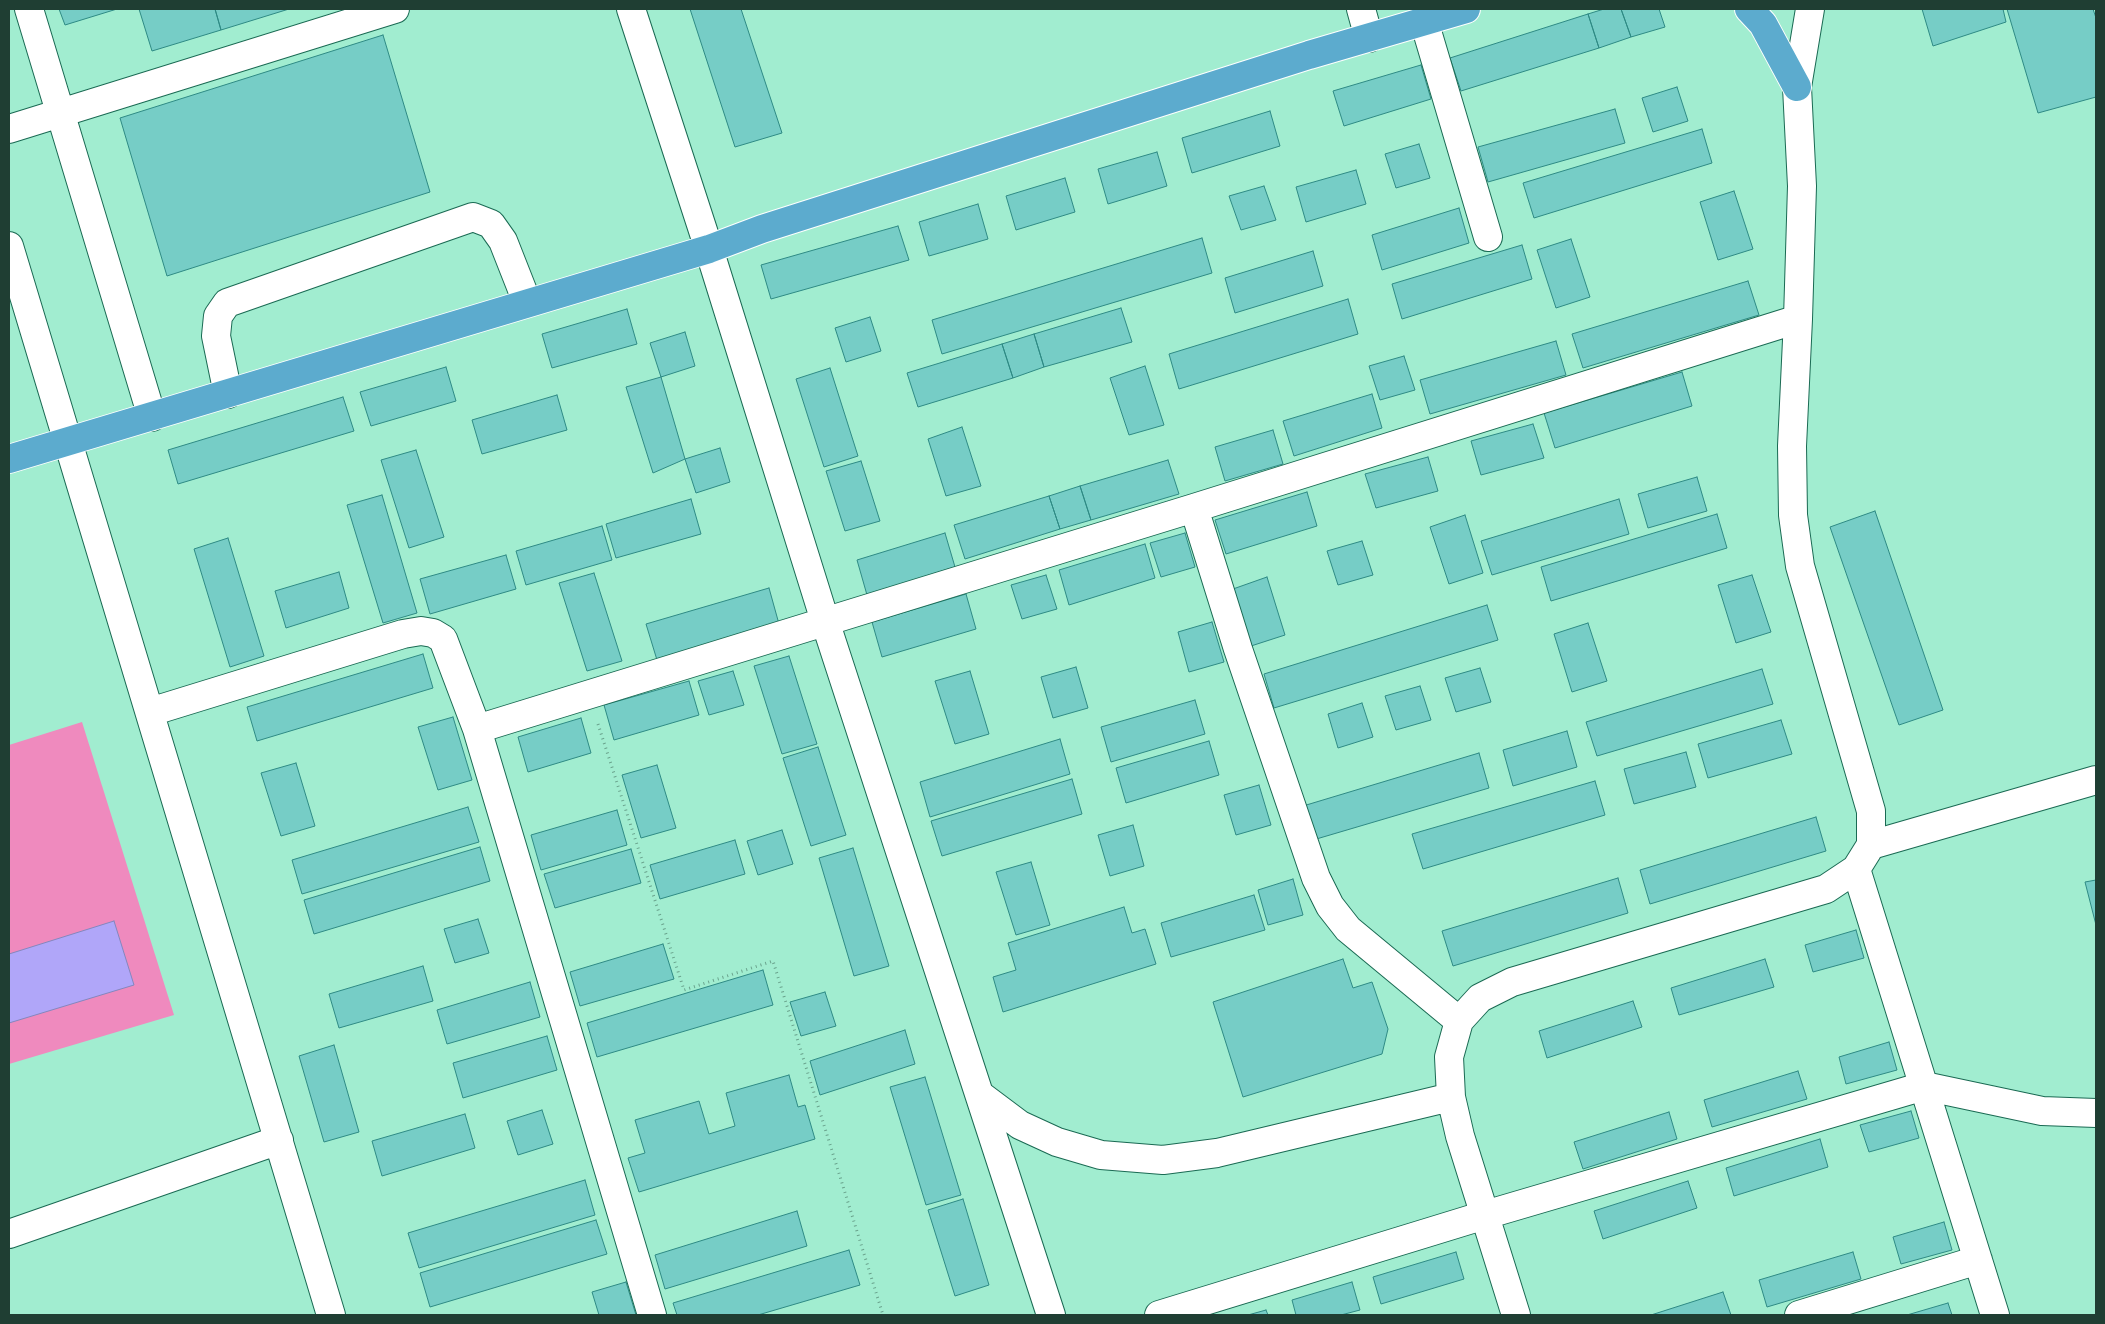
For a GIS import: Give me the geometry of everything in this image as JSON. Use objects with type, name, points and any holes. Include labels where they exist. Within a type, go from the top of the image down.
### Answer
[{"type":"highway","points":[[9,459],[527,302],[709,249],[772,226],[1466,9]]},
{"type":"highway","points":[[1749,9],[1763,24],[1797,87]]},
{"type":"street","points":[[29,9],[152,417]]},
{"type":"street","points":[[9,129],[395,9]]},
{"type":"street","points":[[631,9],[709,249],[825,621],[1051,1315]]},
{"type":"street","points":[[1361,9],[1369,38]]},
{"type":"street","points":[[1516,1315],[1460,1136],[1451,1098],[1449,1057],[1459,1021],[1480,998],[1512,982],[1826,889],[1856,869],[1871,846],[1871,811],[1800,566],[1792,515],[1792,446],[1802,186],[1797,87],[1810,9]]},
{"type":"street","points":[[1424,21],[1488,237]]},
{"type":"street","points":[[228,394],[216,336],[218,316],[227,303],[473,217],[491,224],[504,241],[527,302]]},
{"type":"street","points":[[9,246],[66,441],[150,712],[331,1315]]},
{"type":"street","points":[[477,729],[1798,319]]},
{"type":"street","points":[[1194,508],[1238,649],[1313,869],[1330,906],[1348,929],[1459,1021]]},
{"type":"street","points":[[150,712],[403,634],[421,631],[433,633],[443,639],[477,729],[652,1315]]},
{"type":"street","points":[[1871,846],[2096,780]]},
{"type":"street","points":[[1856,869],[1995,1315]]},
{"type":"street","points":[[1167,1314],[1485,1215],[1924,1086],[2042,1111],[2096,1113]]},
{"type":"street","points":[[980,1095],[1020,1125],[1057,1142],[1101,1155],[1163,1160],[1217,1153],[1451,1098]]},
{"type":"street","points":[[9,1234],[278,1140]]},
{"type":"street","points":[[1799,1315],[1978,1260]]},
{"type":"path","points":[[588,695],[684,990],[773,961],[883,1315]]},
{"type":"shaded area","points":[[82,722],[174,1015],[9,1064],[9,745]]},
{"type":"shaded area","points":[[114,921],[134,985],[9,1023],[9,954]]},
{"type":"building","points":[[59,9],[117,9],[65,25]]},
{"type":"building","points":[[139,9],[215,9],[221,30],[152,51]]},
{"type":"building","points":[[215,9],[289,9],[221,30]]},
{"type":"building","points":[[690,9],[741,9],[782,133],[735,147]]},
{"type":"building","points":[[1604,9],[1621,9],[1631,37],[1599,48],[1588,14]]},
{"type":"building","points":[[1621,9],[1659,9],[1665,27],[1631,37]]},
{"type":"building","points":[[1922,9],[2003,9],[2006,22],[1933,46]]},
{"type":"building","points":[[2007,9],[2093,9],[2096,18],[2096,97],[2038,113]]},
{"type":"building","points":[[1588,14],[1599,48],[1461,91],[1450,58]]},
{"type":"building","points":[[383,35],[430,192],[167,276],[120,118]]},
{"type":"building","points":[[1421,65],[1431,99],[1344,126],[1333,91]]},
{"type":"building","points":[[1677,87],[1688,121],[1653,132],[1642,98]]},
{"type":"building","points":[[1615,109],[1625,143],[1488,182],[1478,147]]},
{"type":"building","points":[[1270,111],[1280,146],[1192,173],[1182,138]]},
{"type":"building","points":[[1702,129],[1712,163],[1534,218],[1523,183]]},
{"type":"building","points":[[1419,144],[1430,178],[1396,188],[1385,154]]},
{"type":"building","points":[[1157,152],[1167,186],[1108,204],[1098,169]]},
{"type":"building","points":[[1356,170],[1366,204],[1306,222],[1296,187]]},
{"type":"building","points":[[1065,178],[1075,212],[1016,230],[1006,196]]},
{"type":"building","points":[[1264,186],[1276,220],[1241,230],[1229,196]]},
{"type":"building","points":[[1734,191],[1753,249],[1718,260],[1700,202]]},
{"type":"building","points":[[978,204],[988,239],[929,256],[919,222]]},
{"type":"building","points":[[1459,208],[1469,243],[1382,270],[1372,235]]},
{"type":"building","points":[[898,226],[909,260],[771,299],[761,265]]},
{"type":"building","points":[[1202,238],[1212,273],[942,354],[932,320]]},
{"type":"building","points":[[1571,239],[1590,297],[1556,308],[1537,250]]},
{"type":"building","points":[[1522,245],[1532,279],[1402,319],[1392,284]]},
{"type":"building","points":[[1313,251],[1323,286],[1235,313],[1225,278]]},
{"type":"building","points":[[1748,281],[1759,315],[1583,368],[1572,334]]},
{"type":"building","points":[[1348,299],[1358,334],[1179,389],[1169,354]]},
{"type":"building","points":[[1121,308],[1132,342],[1044,367],[1034,334]]},
{"type":"building","points":[[627,309],[637,344],[552,368],[542,334]]},
{"type":"building","points":[[870,317],[881,351],[846,362],[835,328]]},
{"type":"building","points":[[685,332],[695,366],[661,377],[650,343]]},
{"type":"building","points":[[1034,334],[1044,367],[1013,378],[1002,344]]},
{"type":"building","points":[[1556,341],[1566,375],[1430,414],[1420,380]]},
{"type":"building","points":[[1002,344],[1013,378],[918,407],[907,373]]},
{"type":"building","points":[[1404,356],[1415,390],[1380,400],[1369,366]]},
{"type":"building","points":[[1145,366],[1164,425],[1129,435],[1110,378]]},
{"type":"building","points":[[446,367],[456,401],[371,426],[360,392]]},
{"type":"building","points":[[830,368],[858,456],[824,467],[796,379]]},
{"type":"building","points":[[1682,372],[1692,406],[1555,448],[1544,413]]},
{"type":"building","points":[[661,377],[685,459],[653,473],[626,387]]},
{"type":"building","points":[[1372,394],[1382,428],[1294,456],[1283,421]]},
{"type":"building","points":[[557,395],[567,430],[482,454],[472,420]]},
{"type":"building","points":[[343,397],[354,431],[178,484],[168,450]]},
{"type":"building","points":[[1533,424],[1544,458],[1481,475],[1471,441]]},
{"type":"building","points":[[962,427],[981,486],[946,496],[928,439]]},
{"type":"building","points":[[1273,430],[1283,464],[1225,481],[1215,447]]},
{"type":"building","points":[[720,448],[730,482],[696,493],[685,459]]},
{"type":"building","points":[[416,450],[444,537],[409,548],[381,460]]},
{"type":"building","points":[[1428,457],[1438,491],[1376,508],[1365,474]]},
{"type":"building","points":[[1168,460],[1179,494],[1091,520],[1080,486]]},
{"type":"building","points":[[861,461],[880,521],[845,531],[826,471]]},
{"type":"building","points":[[1697,477],[1707,511],[1648,528],[1638,494]]},
{"type":"building","points":[[1080,486],[1091,520],[1060,529],[1049,496]]},
{"type":"building","points":[[1307,492],[1317,526],[1226,554],[1215,520]]},
{"type":"building","points":[[382,495],[417,613],[383,623],[347,505]]},
{"type":"building","points":[[1049,496],[1060,529],[965,559],[954,525]]},
{"type":"building","points":[[691,499],[701,534],[616,558],[606,524]]},
{"type":"building","points":[[1619,499],[1629,534],[1492,575],[1481,541]]},
{"type":"building","points":[[1875,511],[1943,710],[1899,725],[1830,527]]},
{"type":"building","points":[[1717,514],[1727,548],[1551,601],[1541,567]]},
{"type":"building","points":[[1465,515],[1483,573],[1449,584],[1430,527]]},
{"type":"building","points":[[602,526],[612,560],[526,585],[516,551]]},
{"type":"building","points":[[945,533],[955,567],[867,595],[857,560]]},
{"type":"building","points":[[1185,533],[1195,567],[1161,577],[1150,543]]},
{"type":"building","points":[[228,538],[264,656],[230,667],[194,549]]},
{"type":"building","points":[[1362,541],[1373,575],[1338,585],[1327,551]]},
{"type":"building","points":[[1145,544],[1155,578],[1069,605],[1059,570]]},
{"type":"building","points":[[506,555],[516,589],[430,614],[420,579]]},
{"type":"building","points":[[339,572],[349,608],[286,628],[275,591]]},
{"type":"building","points":[[594,573],[622,661],[587,671],[559,583]]},
{"type":"building","points":[[1046,575],[1057,609],[1022,619],[1011,585]]},
{"type":"building","points":[[1752,575],[1771,632],[1736,643],[1718,585]]},
{"type":"building","points":[[1267,577],[1285,635],[1251,646],[1233,589]]},
{"type":"building","points":[[769,588],[779,624],[657,660],[646,624]]},
{"type":"building","points":[[966,594],[976,629],[882,657],[872,622]]},
{"type":"building","points":[[1487,605],[1498,640],[1274,708],[1264,674]]},
{"type":"building","points":[[1212,622],[1224,662],[1189,672],[1178,632]]},
{"type":"building","points":[[1588,623],[1607,681],[1572,692],[1554,634]]},
{"type":"building","points":[[423,654],[433,688],[257,741],[247,707]]},
{"type":"building","points":[[789,656],[817,744],[782,754],[754,666]]},
{"type":"building","points":[[1076,667],[1088,708],[1053,718],[1041,677]]},
{"type":"building","points":[[1480,668],[1491,702],[1456,712],[1445,678]]},
{"type":"building","points":[[1762,669],[1773,704],[1597,756],[1586,722]]},
{"type":"building","points":[[733,671],[744,705],[709,715],[698,681]]},
{"type":"building","points":[[970,671],[989,734],[955,744],[935,681]]},
{"type":"building","points":[[689,681],[699,715],[614,740],[604,705]]},
{"type":"building","points":[[1420,686],[1431,720],[1396,730],[1385,696]]},
{"type":"building","points":[[1195,700],[1205,734],[1111,762],[1101,727]]},
{"type":"building","points":[[1362,703],[1373,737],[1338,748],[1328,714]]},
{"type":"building","points":[[453,717],[472,780],[438,790],[418,727]]},
{"type":"building","points":[[581,718],[591,753],[528,772],[518,737]]},
{"type":"building","points":[[1781,720],[1792,754],[1708,778],[1698,744]]},
{"type":"building","points":[[1567,731],[1577,767],[1513,786],[1503,750]]},
{"type":"building","points":[[1060,739],[1070,774],[930,817],[920,782]]},
{"type":"building","points":[[1209,741],[1219,775],[1126,803],[1116,768]]},
{"type":"building","points":[[818,747],[846,835],[811,846],[783,758]]},
{"type":"building","points":[[1686,752],[1696,787],[1634,804],[1624,769]]},
{"type":"building","points":[[1479,753],[1489,788],[1313,840],[1303,806]]},
{"type":"building","points":[[296,763],[315,826],[281,836],[261,773]]},
{"type":"building","points":[[657,765],[676,828],[641,838],[622,775]]},
{"type":"building","points":[[1072,779],[1082,814],[942,856],[931,821]]},
{"type":"building","points":[[1595,781],[1605,815],[1423,869],[1412,834]]},
{"type":"building","points":[[1259,785],[1271,825],[1236,835],[1224,795]]},
{"type":"building","points":[[468,807],[479,842],[302,894],[292,860]]},
{"type":"building","points":[[617,810],[627,845],[541,870],[531,835]]},
{"type":"building","points":[[1816,817],[1826,851],[1650,904],[1640,870]]},
{"type":"building","points":[[1133,825],[1144,866],[1110,876],[1098,835]]},
{"type":"building","points":[[782,830],[793,864],[758,875],[747,841]]},
{"type":"building","points":[[735,840],[745,874],[660,899],[650,865]]},
{"type":"building","points":[[480,847],[490,881],[314,934],[304,900]]},
{"type":"building","points":[[853,848],[889,966],[854,976],[819,858]]},
{"type":"building","points":[[631,849],[641,883],[555,908],[544,874]]},
{"type":"building","points":[[1031,862],[1050,925],[1016,935],[996,872]]},
{"type":"building","points":[[1618,878],[1628,913],[1453,966],[1442,931]]},
{"type":"building","points":[[1293,879],[1303,915],[1268,925],[1258,890]]},
{"type":"building","points":[[2096,880],[2096,925],[2085,882]]},
{"type":"building","points":[[1254,895],[1265,930],[1171,957],[1161,923]]},
{"type":"building","points":[[1124,907],[1132,933],[1145,929],[1156,964],[1003,1012],[993,977],[1016,970],[1008,943]]},
{"type":"building","points":[[478,919],[489,953],[455,963],[444,929]]},
{"type":"building","points":[[1856,930],[1864,958],[1813,972],[1805,945]]},
{"type":"building","points":[[663,944],[674,979],[580,1006],[570,972]]},
{"type":"building","points":[[1343,959],[1353,988],[1372,982],[1388,1029],[1382,1054],[1243,1097],[1213,1002]]},
{"type":"building","points":[[1765,959],[1774,987],[1679,1015],[1671,988]]},
{"type":"building","points":[[423,966],[433,1001],[339,1028],[329,994]]},
{"type":"building","points":[[763,970],[773,1005],[597,1057],[587,1023]]},
{"type":"building","points":[[530,982],[540,1017],[447,1044],[437,1010]]},
{"type":"building","points":[[825,992],[836,1026],[801,1036],[790,1002]]},
{"type":"building","points":[[1633,1001],[1642,1027],[1547,1058],[1539,1031]]},
{"type":"building","points":[[905,1030],[915,1064],[820,1095],[810,1061]]},
{"type":"building","points":[[547,1036],[557,1070],[463,1098],[453,1063]]},
{"type":"building","points":[[1889,1042],[1897,1070],[1846,1084],[1839,1057]]},
{"type":"building","points":[[334,1045],[359,1132],[324,1142],[299,1056]]},
{"type":"building","points":[[1798,1071],[1807,1099],[1712,1127],[1704,1100]]},
{"type":"building","points":[[789,1075],[798,1107],[805,1105],[815,1139],[639,1192],[628,1158],[645,1153],[635,1120],[699,1101],[709,1134],[735,1126],[726,1093]]},
{"type":"building","points":[[925,1077],[961,1195],[926,1205],[890,1087]]},
{"type":"building","points":[[542,1110],[553,1144],[518,1155],[507,1121]]},
{"type":"building","points":[[1911,1111],[1919,1138],[1869,1152],[1860,1125]]},
{"type":"building","points":[[1669,1112],[1677,1139],[1583,1169],[1574,1142]]},
{"type":"building","points":[[465,1114],[475,1148],[382,1176],[372,1141]]},
{"type":"building","points":[[1820,1139],[1828,1167],[1734,1196],[1726,1168]]},
{"type":"building","points":[[585,1180],[595,1215],[419,1268],[408,1233]]},
{"type":"building","points":[[1688,1181],[1697,1208],[1603,1239],[1594,1211]]},
{"type":"building","points":[[963,1199],[989,1285],[955,1296],[928,1210]]},
{"type":"building","points":[[797,1211],[807,1246],[665,1289],[655,1255]]},
{"type":"building","points":[[596,1220],[607,1254],[430,1307],[420,1273]]},
{"type":"building","points":[[1944,1222],[1952,1250],[1901,1264],[1893,1237]]},
{"type":"building","points":[[849,1250],[860,1285],[758,1315],[677,1315],[673,1303]]},
{"type":"building","points":[[1456,1252],[1464,1279],[1381,1304],[1373,1277]]},
{"type":"building","points":[[1853,1252],[1861,1279],[1767,1307],[1759,1280]]},
{"type":"building","points":[[626,1282],[636,1315],[599,1315],[592,1292]]},
{"type":"building","points":[[1352,1282],[1360,1310],[1341,1315],[1296,1315],[1292,1300]]},
{"type":"building","points":[[1723,1292],[1731,1315],[1651,1315]]},
{"type":"building","points":[[1948,1303],[1952,1315],[1907,1315]]},
{"type":"building","points":[[1266,1310],[1268,1315],[1248,1315]]}]
